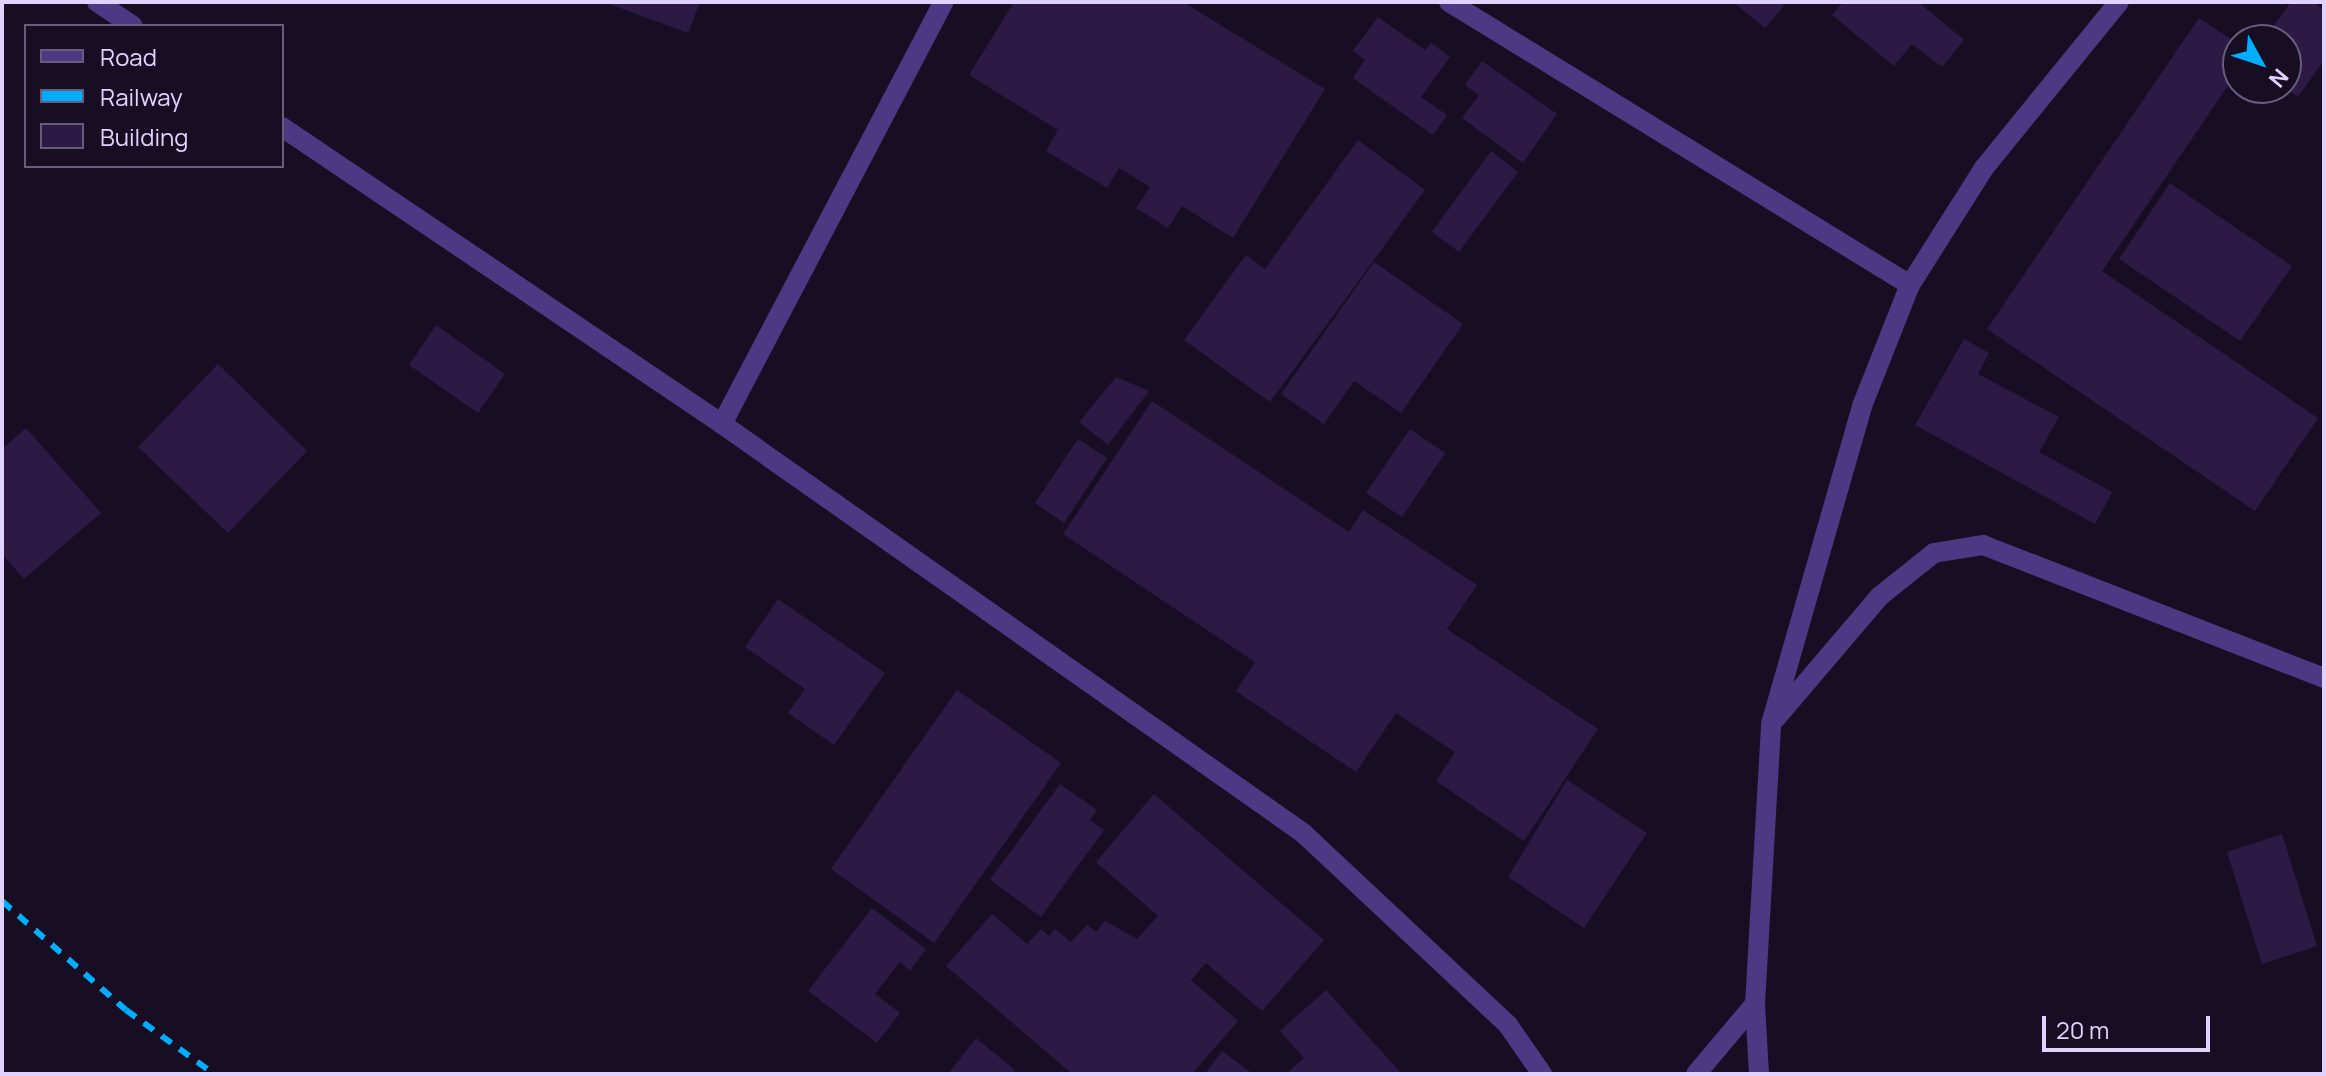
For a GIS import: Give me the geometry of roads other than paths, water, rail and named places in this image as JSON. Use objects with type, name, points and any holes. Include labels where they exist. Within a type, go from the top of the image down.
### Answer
[{"type":"street","points":[[97,2],[130,24]]},
{"type":"street","points":[[722,424],[944,2]]},
{"type":"street","points":[[1449,2],[1910,285]]},
{"type":"street","points":[[1759,1074],[1755,1004],[1771,724],[1862,406],[1910,285],[1984,168],[2119,2]]},
{"type":"street","points":[[284,128],[722,424],[1303,833],[1508,1025],[1542,1074]]},
{"type":"street","points":[[1771,724],[1880,596],[1934,553],[1983,545],[2324,678]]},
{"type":"street","points":[[1696,1074],[1755,1004]]},
{"type":"railway","points":[[2,901],[126,1010],[214,1074]]}]
